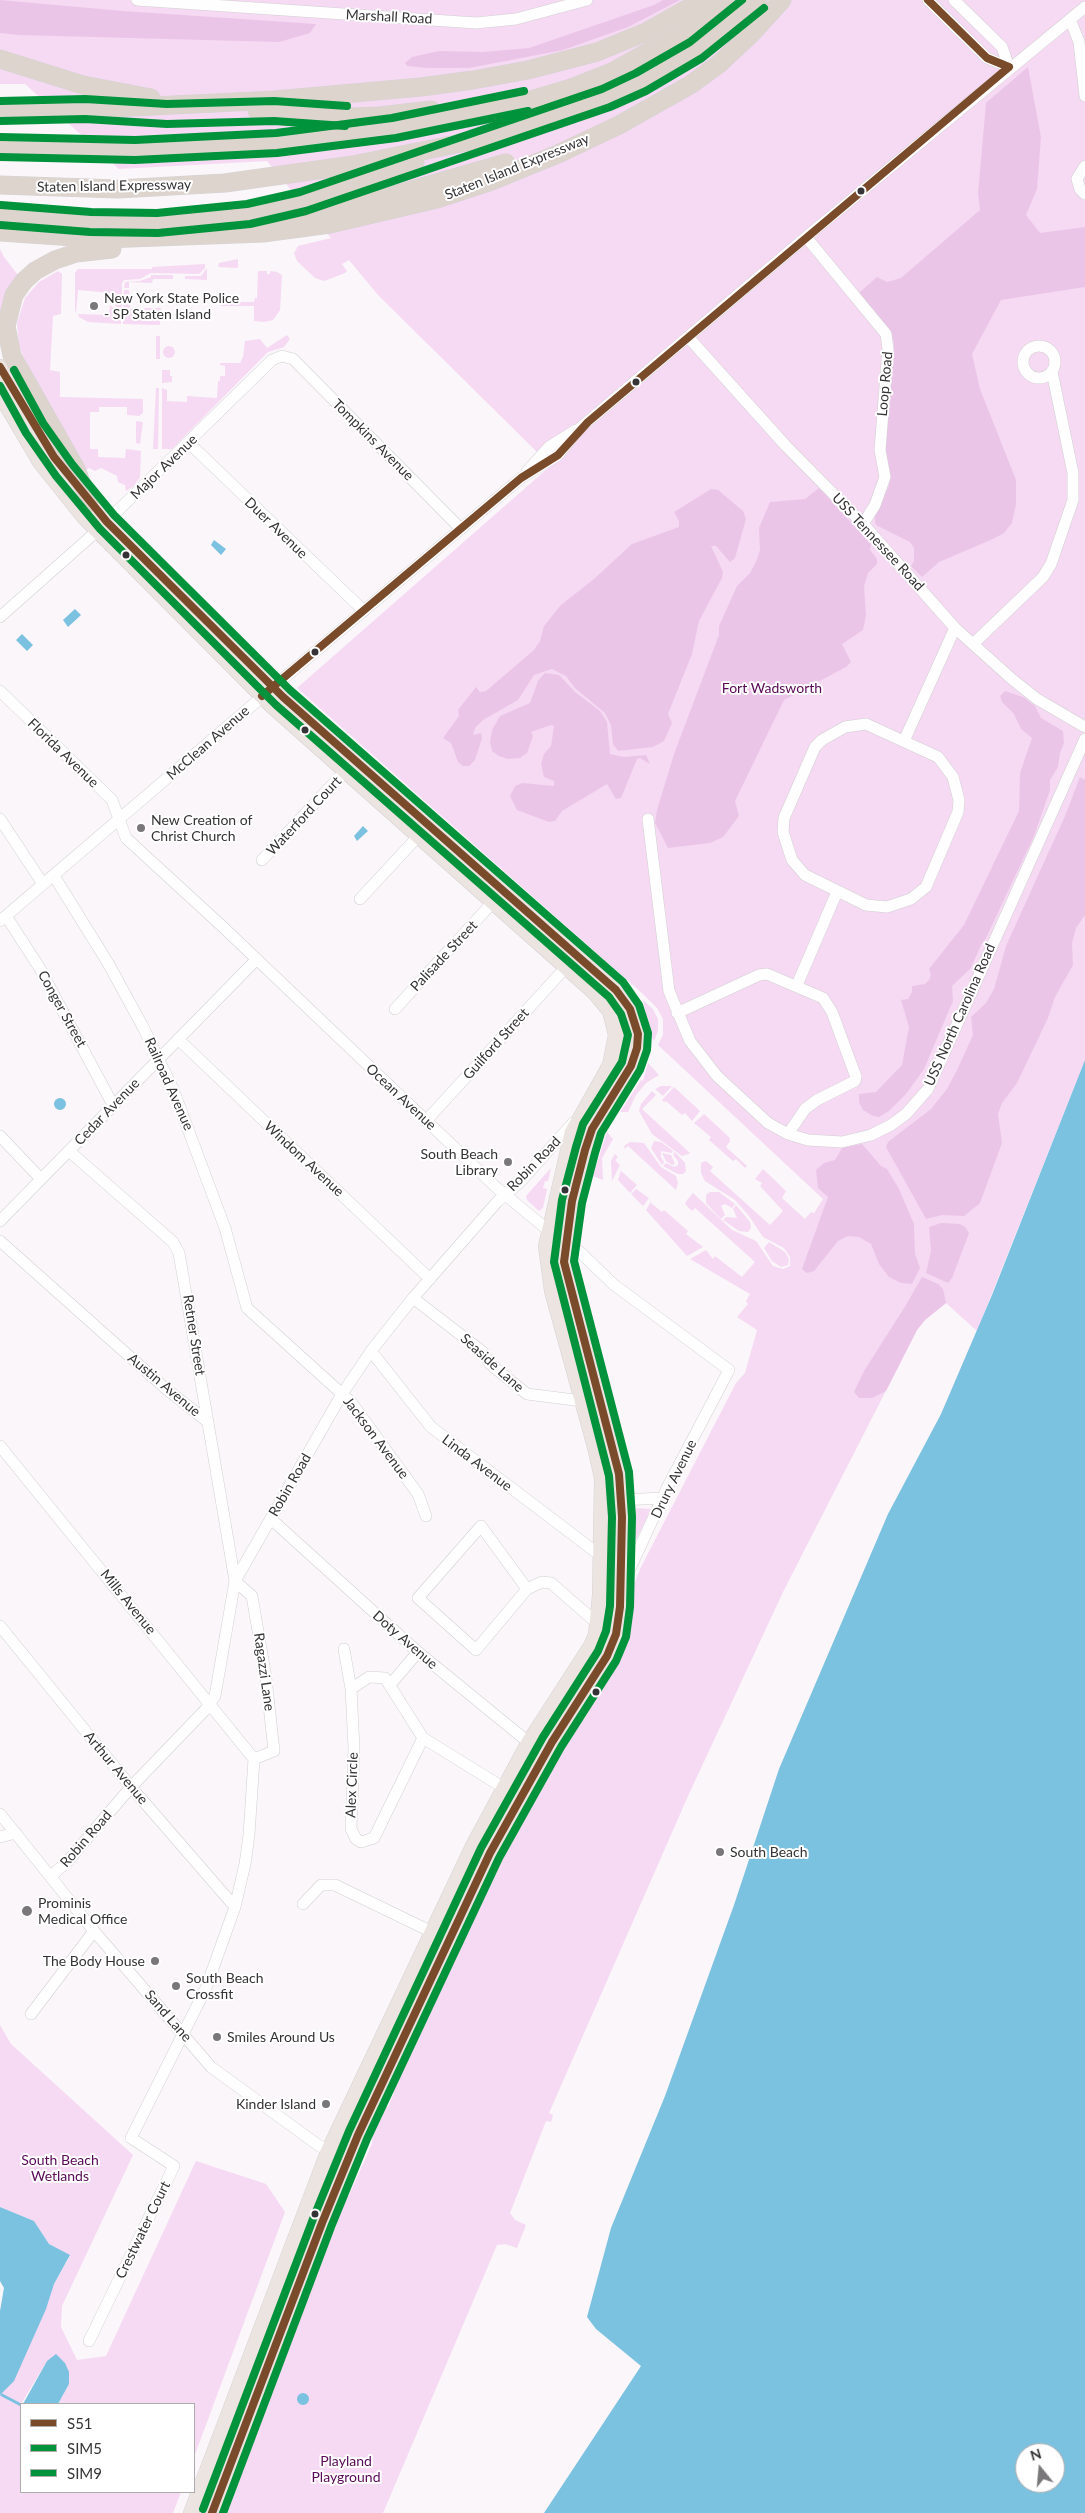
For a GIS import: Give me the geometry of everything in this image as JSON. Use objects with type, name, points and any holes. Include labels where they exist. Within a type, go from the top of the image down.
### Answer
[{"type":"highway","points":[[0,110],[86,109],[196,103],[394,90],[455,83],[528,70],[614,46],[662,24],[703,0]]},
{"type":"highway","points":[[664,57],[685,31],[726,0]]},
{"type":"highway","points":[[157,223],[231,216],[303,202],[534,124],[664,57],[700,33],[742,0]]},
{"type":"highway","name":"Staten Island Expressway","points":[[0,147],[135,150],[235,147],[360,133],[493,109],[524,102],[664,57],[719,33],[758,0]]},
{"type":"highway","name":"Staten Island Expressway","points":[[0,232],[104,239],[263,234],[330,224],[420,204],[489,182],[558,154],[619,125],[690,84],[719,64],[763,22],[782,0]]},
{"type":"highway","name":"Staten Island Expressway","points":[[0,185],[125,189],[254,180],[414,154],[534,124],[606,98],[664,57]]},
{"type":"highway","points":[[0,59],[83,85],[137,96],[196,103]]},
{"type":"highway","points":[[524,102],[606,87]]},
{"type":"highway","points":[[86,109],[167,114],[274,111],[348,116],[387,115],[446,108],[493,109]]},
{"type":"highway","points":[[0,216],[91,222],[212,224],[312,212],[419,189],[521,159],[558,154]]},
{"type":"highway","points":[[90,503],[76,469],[9,348],[7,319],[11,303],[19,288],[42,267],[84,251],[179,248],[263,234]]},
{"type":"main road","points":[[2,373],[44,442],[90,503],[102,526]]},
{"type":"main road","points":[[0,394],[45,469],[268,692],[345,772],[566,967],[606,1006],[612,1017],[616,1035],[610,1065],[580,1116],[565,1156],[546,1246],[550,1280],[602,1478],[598,1624],[591,1646],[529,1742],[474,1844],[328,2152],[191,2513]]},
{"type":"main road","points":[[212,2513],[347,2160],[486,1861],[544,1755],[611,1649],[618,1627],[621,1500],[616,1459],[564,1262],[574,1188],[588,1139],[597,1120],[628,1070],[635,1053],[638,1034],[630,1009],[616,990],[429,824],[268,692]]},
{"type":"main road","points":[[397,2007],[414,2015]]},
{"type":"street","name":"Marshall Road","points":[[137,0],[190,2],[476,23],[516,19],[587,0]]},
{"type":"street","points":[[928,0],[987,58],[1009,68]]},
{"type":"street","points":[[954,0],[1002,47],[1009,68]]},
{"type":"street","points":[[522,478],[549,447],[565,435],[580,428],[806,236],[1085,7]]},
{"type":"street","points":[[964,34],[971,17]]},
{"type":"street","points":[[1070,19],[1078,36],[1085,96]]},
{"type":"street","points":[[1085,166],[1077,179],[1080,189],[1085,194]]},
{"type":"street","name":"Loop Road","points":[[806,236],[886,334],[888,349],[880,450],[885,477],[875,505],[863,524]]},
{"type":"street","name":"USS Tennessee Road","points":[[688,337],[786,446],[863,524],[956,628],[1031,694],[1085,727]]},
{"type":"street","name":"Major Avenue","points":[[0,617],[102,526],[272,360],[282,356]]},
{"type":"street","name":"Tompkins Avenue","points":[[282,356],[292,359],[461,530]]},
{"type":"street","points":[[973,644],[1043,577],[1051,564],[1073,500],[1074,473],[1052,372]]},
{"type":"street","name":"McClean Avenue","points":[[3,918],[522,478],[558,455],[580,428]]},
{"type":"street","name":"Duer Avenue","points":[[189,443],[364,611]]},
{"type":"street","points":[[904,741],[956,628]]},
{"type":"street","name":"Florida Avenue","points":[[0,691],[112,800],[119,819]]},
{"type":"street","points":[[866,724],[904,741],[938,757],[947,766],[953,777],[959,800],[958,812],[930,881],[917,896],[887,907],[866,905],[805,875],[795,865],[783,832],[784,819],[814,750],[832,734],[852,725],[866,724]]},
{"type":"street","name":"USS North Carolina Road","points":[[648,820],[669,992],[690,1041],[717,1076],[768,1122],[788,1134],[825,1142],[859,1139],[892,1125],[918,1102],[928,1089],[1085,739]]},
{"type":"street","name":"Waterford Court","points":[[262,860],[345,772]]},
{"type":"street","points":[[0,819],[43,884]]},
{"type":"street","name":"Ocean Avenue","points":[[119,819],[126,838],[506,1194],[549,1231],[589,1260],[613,1284],[729,1370]]},
{"type":"street","points":[[360,899],[429,824]]},
{"type":"street","name":"Railroad Avenue","points":[[54,876],[103,955],[158,1059],[191,1133],[216,1200],[247,1308]]},
{"type":"street","points":[[798,985],[837,892]]},
{"type":"street","name":"Palisade Street","points":[[395,1009],[493,902]]},
{"type":"street","name":"Conger Street","points":[[3,918],[39,967],[113,1105]]},
{"type":"street","name":"Cedar Avenue","points":[[0,1221],[257,959]]},
{"type":"street","name":"Guilford Street","points":[[426,1121],[566,967]]},
{"type":"street","points":[[677,1013],[759,975],[767,974],[798,985],[822,998],[828,1005],[856,1077],[852,1084],[817,1100],[806,1109],[788,1134]]},
{"type":"street","name":"Windom Avenue","points":[[178,1039],[430,1279]]},
{"type":"street","name":"Robin Road","points":[[51,1876],[67,1862],[131,1787],[210,1703],[217,1691],[235,1581],[342,1394],[371,1351],[413,1298],[506,1194],[520,1182],[580,1116]]},
{"type":"street","points":[[0,1136],[41,1179]]},
{"type":"street","name":"Retner Street","points":[[69,1151],[177,1248],[182,1262],[208,1422]]},
{"type":"street","name":"Austin Avenue","points":[[0,1241],[165,1388],[208,1422],[235,1581]]},
{"type":"street","name":"Seaside Lane","points":[[413,1298],[483,1352],[490,1364],[527,1394],[583,1401]]},
{"type":"street","name":"Jackson Avenue","points":[[247,1308],[351,1402],[418,1494],[426,1516]]},
{"type":"street","name":"Linda Avenue","points":[[371,1351],[431,1427],[601,1556]]},
{"type":"street","name":"Drury Avenue","points":[[620,1590],[663,1498],[729,1370]]},
{"type":"street","name":"Mills Avenue","points":[[0,1446],[254,1759]]},
{"type":"street","points":[[621,1500],[663,1498]]},
{"type":"street","name":"Doty Avenue","points":[[271,1519],[418,1652],[544,1755]]},
{"type":"street","points":[[527,1589],[482,1526],[418,1598],[476,1650],[527,1589],[542,1582],[551,1583],[598,1624]]},
{"type":"street","name":"Ragazzi Lane","points":[[235,1581],[252,1596],[266,1678],[274,1751],[254,1759]]},
{"type":"street","name":"Arthur Avenue","points":[[0,1626],[131,1787],[235,1907]]},
{"type":"street","name":"Alex Circle","points":[[344,1649],[351,1689],[354,1748],[351,1829],[356,1839],[361,1842],[367,1842],[374,1838],[423,1738]]},
{"type":"street","points":[[390,1685],[418,1652]]},
{"type":"street","points":[[351,1689],[369,1677],[385,1678],[423,1738],[504,1788]]},
{"type":"street","points":[[184,2034],[206,1988],[235,1907],[245,1864],[249,1835],[254,1759]]},
{"type":"street","name":"Sand Lane","points":[[0,1814],[94,1931],[212,2067],[328,2152],[347,2160]]},
{"type":"street","points":[[0,1837],[16,1833]]},
{"type":"street","points":[[303,1904],[321,1885],[335,1885],[432,1932]]},
{"type":"street","points":[[31,2014],[94,1931]]},
{"type":"street","name":"Crestwater Court","points":[[89,2341],[174,2166],[131,2138],[184,2034]]},
{"type":"green space","name":"Fort Wadsworth","points":[[0,0],[1085,0],[1085,1060],[977,1331],[946,1303],[925,1320],[917,1330],[784,1590],[688,1796],[549,2113],[553,2115],[551,2122],[546,2121],[510,2213],[515,2220],[526,2225],[517,2248],[505,2244],[497,2245],[383,2513],[224,2513],[318,2262],[327,2240],[336,2227],[334,2226],[344,2198],[349,2195],[372,2144],[373,2130],[378,2119],[381,2120],[385,2106],[388,2107],[394,2093],[392,2091],[497,1866],[555,1758],[580,1718],[584,1720],[589,1711],[588,1706],[620,1656],[628,1633],[632,1589],[641,1567],[736,1383],[745,1373],[757,1330],[737,1317],[748,1304],[746,1301],[750,1294],[690,1259],[706,1250],[713,1259],[715,1256],[742,1277],[755,1262],[695,1208],[692,1211],[685,1204],[687,1200],[693,1193],[732,1230],[756,1241],[773,1266],[783,1269],[790,1266],[790,1257],[784,1248],[763,1237],[749,1216],[735,1200],[705,1181],[701,1173],[701,1163],[706,1161],[713,1167],[710,1171],[770,1225],[783,1211],[760,1186],[762,1183],[755,1179],[763,1169],[786,1191],[782,1198],[805,1219],[811,1212],[814,1213],[823,1199],[658,1045],[663,1035],[663,1019],[657,1008],[643,994],[297,688],[547,469],[537,452],[378,295],[349,260],[342,264],[347,271],[345,273],[324,281],[315,278],[297,261],[294,253],[298,246],[331,238],[267,161],[119,169],[25,84],[0,84]]},
{"type":"green space","points":[[0,0],[123,11],[316,24],[310,33],[279,42],[19,35],[0,33]]},
{"type":"green space","points":[[663,0],[680,0],[628,27],[563,50],[469,68],[427,68],[407,66],[405,63],[412,57],[439,51],[483,52],[529,48],[654,5]]},
{"type":"green space","points":[[1028,67],[1041,137],[1037,189],[1026,215],[1040,233],[1085,227],[1085,287],[1001,300],[972,354],[980,389],[1016,480],[1016,504],[1012,523],[1004,533],[939,562],[922,577],[911,566],[914,561],[914,548],[910,542],[876,525],[875,522],[875,514],[889,486],[890,475],[884,442],[894,344],[892,335],[859,293],[877,277],[887,282],[901,278],[980,210],[978,194],[986,103]]},
{"type":"green space","points":[[0,249],[18,275],[6,295],[0,312]]},
{"type":"green space","points":[[238,259],[238,268],[218,267],[219,263]]},
{"type":"green space","points":[[205,264],[205,268],[199,274],[151,273],[140,279],[124,280],[122,283],[122,311],[112,303],[111,293],[78,290],[76,313],[75,273],[78,269],[152,269],[152,267]]},
{"type":"green space","points":[[207,268],[207,280],[185,279],[185,276],[201,276]]},
{"type":"green space","points":[[58,271],[62,274],[61,314],[53,316],[50,370],[60,372],[60,397],[143,399],[143,413],[139,416],[127,415],[127,407],[99,407],[99,412],[90,412],[90,449],[98,449],[98,457],[125,458],[126,449],[141,451],[140,477],[134,486],[126,491],[125,485],[118,482],[117,476],[101,468],[95,471],[89,468],[84,471],[44,400],[19,347],[17,323],[25,298],[39,282]]},
{"type":"green space","points":[[258,271],[267,271],[267,274],[270,274],[270,271],[277,272],[282,275],[280,310],[273,320],[264,322],[254,321],[254,306],[221,306],[222,302],[254,302],[255,298],[257,298]]},
{"type":"green space","points":[[151,275],[173,275],[173,279],[153,279],[152,283],[129,282],[129,288],[124,288],[125,282],[140,281],[151,277]]},
{"type":"green space","points":[[124,290],[129,290],[130,307],[123,315]]},
{"type":"green space","points":[[110,305],[121,313],[121,324],[88,322],[79,317],[78,314],[109,315]]},
{"type":"green space","points":[[132,308],[161,308],[160,325],[123,324],[123,317]]},
{"type":"green space","points":[[287,335],[290,339],[284,347],[268,352],[172,449],[162,449],[162,388],[167,390],[167,401],[187,402],[187,396],[217,398],[218,381],[220,381],[220,376],[225,376],[225,366],[220,365],[220,363],[240,363],[243,357],[245,341],[260,339],[267,348]]},
{"type":"green space","points":[[156,336],[160,336],[160,359],[156,359]]},
{"type":"green space","points":[[167,346],[171,346],[175,352],[171,358],[167,358],[163,354],[163,350]]},
{"type":"green space","points":[[162,370],[170,370],[172,382],[162,383]]},
{"type":"green space","points":[[156,388],[159,388],[158,449],[153,449]]},
{"type":"green space","points":[[136,421],[143,422],[140,444],[136,443]]},
{"type":"green space","points":[[819,488],[871,544],[870,550],[877,559],[877,564],[868,573],[864,586],[866,615],[863,630],[842,644],[851,662],[846,667],[784,700],[735,801],[739,816],[723,837],[710,843],[668,848],[655,823],[657,810],[674,754],[719,635],[719,626],[737,586],[750,573],[756,562],[760,550],[759,528],[770,502],[805,499]]},
{"type":"green space","points":[[711,489],[718,490],[743,511],[746,519],[735,558],[730,562],[716,546],[711,546],[723,572],[722,578],[699,621],[692,654],[668,714],[672,723],[664,741],[653,747],[618,751],[613,744],[611,725],[605,713],[575,688],[566,676],[552,669],[534,675],[518,700],[483,720],[475,728],[473,735],[481,733],[482,738],[475,760],[469,766],[463,766],[458,762],[451,743],[443,738],[459,716],[458,710],[476,687],[480,692],[486,691],[534,650],[540,641],[544,626],[561,605],[594,579],[632,544],[679,527],[679,521],[674,512]]},
{"type":"green space","points":[[545,673],[559,675],[575,692],[600,711],[607,722],[610,754],[624,757],[646,755],[650,764],[640,758],[637,759],[621,798],[616,799],[607,784],[562,811],[555,821],[549,822],[517,810],[510,796],[515,786],[522,783],[554,786],[554,781],[544,777],[541,764],[544,754],[551,746],[554,726],[551,725],[531,732],[533,736],[527,753],[520,758],[508,759],[499,756],[492,751],[490,742],[492,730],[500,716],[530,703],[538,681]]},
{"type":"green space","points":[[1005,691],[1023,697],[1035,706],[1041,718],[1063,731],[1064,743],[1058,767],[1050,780],[1050,790],[1034,836],[986,938],[971,968],[952,986],[953,1001],[924,1069],[906,1094],[889,1111],[879,1117],[873,1116],[863,1110],[859,1102],[859,1094],[876,1092],[902,1065],[909,1027],[901,1000],[908,999],[912,992],[912,986],[925,984],[929,980],[931,975],[929,969],[964,925],[1019,811],[1020,773],[1032,738],[1021,729],[1014,714],[1002,702],[1000,696]]},
{"type":"green space","points":[[1080,777],[1085,780],[1085,915],[1076,928],[1072,943],[1073,965],[1055,997],[1048,1018],[1017,1083],[1002,1103],[998,1114],[1002,1143],[980,1203],[964,1216],[942,1215],[926,1219],[886,1147],[888,1142],[931,1109],[947,1089],[957,1070],[973,1035],[971,1017],[986,1003],[994,989],[1006,946],[1065,816]]},
{"type":"green space","points":[[432,837],[612,992],[630,1024],[631,1052],[598,1113],[564,1219],[560,1218],[576,1144],[589,1114],[622,1062],[625,1045],[624,1024],[613,1004],[433,842]]},
{"type":"green space","points":[[643,1000],[653,1009],[658,1019],[658,1031],[654,1041],[650,1035]]},
{"type":"green space","points":[[648,1063],[659,1075],[646,1083],[636,1095],[628,1112],[620,1112],[641,1080],[643,1081]]},
{"type":"green space","points":[[661,1086],[672,1086],[663,1096],[655,1089]]},
{"type":"green space","points":[[674,1087],[700,1111],[692,1121],[685,1113],[682,1115],[666,1101],[662,1100]]},
{"type":"green space","points":[[652,1091],[656,1095],[642,1109],[690,1153],[682,1156],[652,1134],[639,1111],[641,1104]]},
{"type":"green space","points":[[704,1114],[730,1138],[726,1147],[747,1166],[745,1168],[736,1159],[733,1161],[709,1140],[711,1137],[694,1123]]},
{"type":"green space","points":[[607,1132],[613,1139],[602,1158],[603,1180],[593,1176]]},
{"type":"green space","points":[[654,1141],[661,1142],[673,1151],[672,1153],[661,1151],[661,1157],[664,1162],[662,1165],[651,1148]]},
{"type":"green space","points":[[630,1142],[644,1143],[661,1167],[676,1176],[678,1183],[676,1190],[628,1146],[625,1149],[624,1146]]},
{"type":"green space","points":[[862,1144],[881,1166],[887,1169],[899,1189],[914,1224],[915,1254],[920,1268],[912,1284],[901,1283],[889,1277],[879,1264],[871,1244],[859,1237],[848,1236],[838,1241],[814,1271],[807,1273],[802,1269],[828,1197],[818,1188],[816,1170],[824,1163],[835,1160],[842,1148]]},
{"type":"green space","points":[[675,1152],[685,1163],[686,1171],[683,1174],[678,1174],[663,1166],[666,1163],[674,1167],[678,1165],[678,1161],[673,1155]]},
{"type":"green space","points":[[662,1153],[671,1155],[675,1164],[672,1165],[666,1161]]},
{"type":"green space","points":[[615,1154],[618,1157],[615,1160],[620,1165],[612,1181],[611,1161]]},
{"type":"green space","points":[[622,1167],[621,1171],[637,1185],[630,1193],[618,1180]]},
{"type":"green space","points":[[551,1168],[548,1181],[545,1181],[543,1188],[547,1189],[543,1208],[539,1211],[527,1200],[526,1196]]},
{"type":"green space","points":[[636,1189],[649,1198],[643,1206],[631,1194]]},
{"type":"green space","points":[[710,1192],[719,1192],[735,1204],[732,1208],[725,1204],[721,1206],[725,1215],[721,1219],[706,1203],[706,1195]]},
{"type":"green space","points":[[652,1200],[651,1203],[662,1212],[664,1210],[688,1231],[686,1234],[703,1247],[687,1256],[646,1210]]},
{"type":"green space","points":[[736,1205],[750,1222],[751,1228],[748,1232],[739,1231],[723,1220],[726,1217],[737,1218],[733,1209]]},
{"type":"green space","points":[[941,1223],[960,1224],[969,1233],[952,1278],[948,1283],[926,1273],[931,1251],[929,1227]]},
{"type":"green space","points":[[769,1242],[785,1252],[789,1259],[788,1265],[781,1267],[772,1261],[764,1248]]},
{"type":"green space","points":[[555,1254],[562,1294],[575,1329],[610,1452],[613,1486],[609,1484],[556,1284]]},
{"type":"green space","points":[[922,1277],[938,1284],[943,1289],[946,1303],[925,1320],[917,1330],[886,1391],[872,1398],[859,1398],[854,1392],[864,1371]]},
{"type":"green space","points":[[637,1508],[651,1509],[637,1538],[632,1540],[630,1536],[632,1513]]},
{"type":"green space","points":[[614,1513],[613,1618],[609,1639],[544,1740],[542,1735],[603,1633],[606,1609],[609,1517]]},
{"type":"green space","points":[[529,1761],[533,1762],[411,2005],[408,2000],[471,1865]]},
{"type":"green space","points":[[400,2018],[405,2020],[365,2102],[372,2077]]},
{"type":"green space","name":"South Beach Wetlands","points":[[0,2025],[11,2044],[133,2155],[62,2306],[61,2327],[77,2360],[106,2356],[196,2161],[266,2184],[285,2212],[195,2454],[195,2403],[59,2403],[69,2384],[68,2372],[47,2361],[20,2403],[20,2493],[181,2493],[173,2513],[0,2513],[0,2395],[31,2340],[54,2284],[70,2256],[49,2244],[34,2221],[0,2207]]},
{"type":"green space","points":[[324,2179],[327,2180],[314,2214],[309,2238],[206,2513],[199,2513]]},
{"type":"water","points":[[214,540],[226,549],[221,555],[211,545]]},
{"type":"water","points":[[75,609],[81,615],[68,627],[63,620]]},
{"type":"water","points":[[22,634],[33,645],[27,651],[16,640]]},
{"type":"water","points":[[363,826],[368,831],[357,841],[354,836]]},
{"type":"water","points":[[1085,1060],[1085,2513],[544,2513],[641,2366],[596,2329],[587,2317],[611,2228],[665,2096],[734,1905],[779,1769],[888,1514],[941,1414],[992,1295]]},
{"type":"water","points":[[58,1098],[62,1098],[66,1104],[62,1110],[58,1110],[54,1106],[54,1102]]},
{"type":"water","points":[[0,2207],[34,2221],[49,2244],[70,2255],[54,2284],[46,2309],[14,2381],[0,2395],[0,2311],[4,2288],[0,2281]]},
{"type":"water","points":[[56,2354],[65,2363],[69,2372],[69,2384],[59,2403],[24,2403],[47,2361]]},
{"type":"water","points":[[303,2393],[309,2399],[303,2405],[297,2399]]},
{"type":"waterway","points":[[2,2395],[20,2404]]},
{"type":"transit line","name":"SIM9","points":[[1,205],[91,212],[157,213],[247,204],[300,192],[602,89],[636,73],[690,42],[742,0]]},
{"type":"transit line","name":"S51","points":[[928,0],[987,58],[1009,67]]},
{"type":"transit line","name":"SIM5","points":[[0,225],[90,232],[158,233],[250,224],[306,211],[610,107],[646,91],[702,58],[764,8]]},
{"type":"transit line","name":"S51","points":[[262,696],[521,478],[558,455],[588,422],[1009,67]]},
{"type":"transit line","name":"SIM9","points":[[0,137],[135,140],[276,133],[392,118],[524,91]]},
{"type":"transit line","name":"SIM9","points":[[0,101],[85,99],[167,104],[274,101],[347,106]]},
{"type":"transit line","name":"SIM5","points":[[0,157],[135,160],[277,153],[396,138],[528,111]]},
{"type":"transit line","name":"SIM5","points":[[0,121],[85,119],[167,124],[274,121],[345,126]]},
{"type":"transit line","name":"S51","points":[[0,367],[54,457],[107,522],[283,697],[616,990],[630,1009],[638,1034],[637,1048],[631,1066],[592,1129],[585,1150],[572,1201],[564,1262],[619,1474],[622,1517],[620,1607],[616,1634],[607,1656],[552,1742],[490,1853],[358,2135],[322,2223],[212,2513]]},
{"type":"transit line","name":"SIM9","points":[[14,370],[43,423],[72,464],[114,515],[290,690],[623,982],[639,1005],[648,1033],[647,1050],[640,1070],[601,1133],[582,1203],[574,1261],[629,1472],[632,1517],[630,1607],[626,1637],[616,1661],[561,1747],[499,1858],[367,2139],[331,2227],[223,2513]]},
{"type":"transit line","name":"SIM5","points":[[0,386],[26,433],[56,476],[100,529],[276,705],[609,997],[621,1014],[628,1035],[622,1062],[583,1124],[562,1200],[554,1262],[609,1476],[612,1517],[610,1606],[606,1631],[598,1651],[543,1737],[481,1848],[349,2131],[313,2219],[203,2509]]},
{"type":"place","name":"New York State Police - SP Staten Island","points":[[94,306]]},
{"type":"place","name":"New Creation of Christ Church","points":[[141,828]]},
{"type":"place","name":"South Beach Library","points":[[508,1162]]},
{"type":"place","name":"South Beach","points":[[720,1852]]},
{"type":"place","name":"Prominis Medical Office","points":[[27,1911]]},
{"type":"place","name":"The Body House","points":[[155,1961]]},
{"type":"place","name":"South Beach Crossfit","points":[[176,1986]]},
{"type":"place","name":"Smiles Around Us","points":[[217,2037]]},
{"type":"place","name":"Kinder Island","points":[[326,2104]]},
{"type":"park label","name":"Playland Playground","points":[[346,2470]]}]
